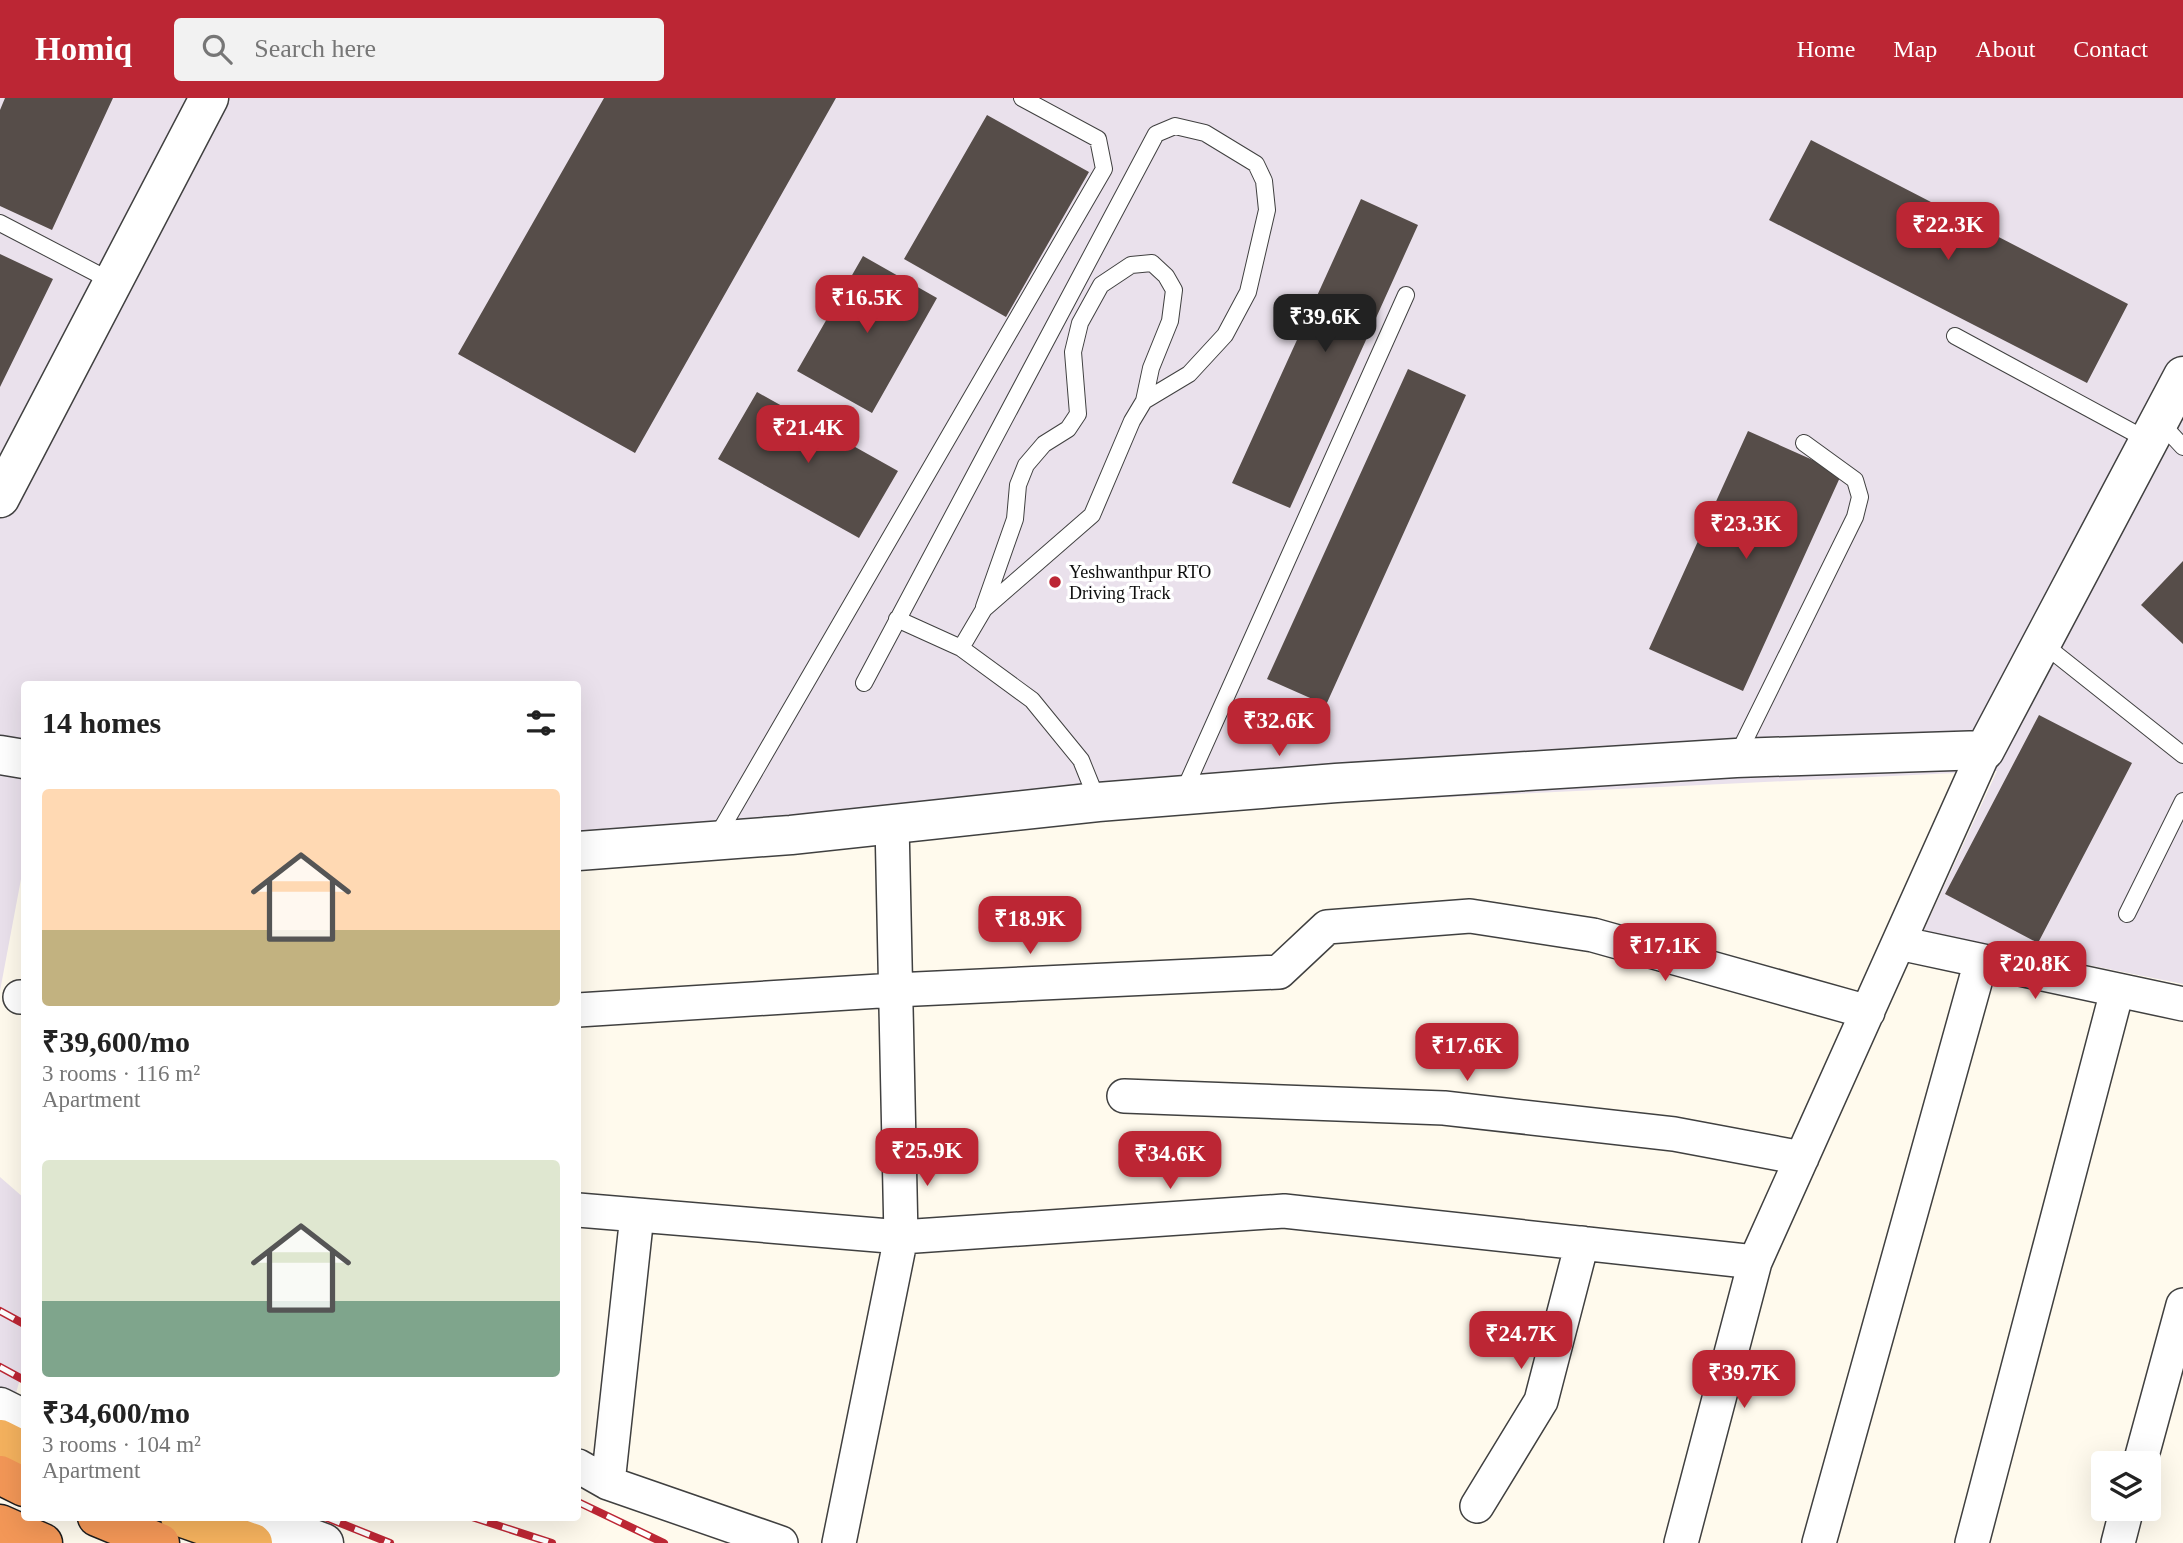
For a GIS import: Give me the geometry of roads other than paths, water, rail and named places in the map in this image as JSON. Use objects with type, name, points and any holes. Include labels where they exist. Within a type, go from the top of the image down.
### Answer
[{"type":"highway","points":[[0,1439],[21,1450]]},
{"type":"highway","points":[[0,1475],[21,1485]]},
{"type":"highway","points":[[107,1521],[160,1543]]},
{"type":"highway","points":[[191,1521],[253,1543]]},
{"type":"highway","points":[[0,1524],[43,1543]]},
{"type":"street","points":[[4,478],[113,282],[209,98]]},
{"type":"street","points":[[1681,1543],[1755,1262],[1985,750],[2042,643],[2164,436],[2183,376]]},
{"type":"street","points":[[581,851],[792,835],[1098,802],[1336,783],[1736,758],[1985,750]]},
{"type":"street","points":[[0,755],[21,759]]},
{"type":"street","points":[[839,1543],[901,1237],[892,823]]},
{"type":"street","points":[[581,1010],[895,990],[1279,972],[1326,927],[1470,916],[1593,935],[1868,1012]]},
{"type":"street","points":[[1899,943],[2183,1004]]},
{"type":"street","points":[[1819,1543],[1981,961]]},
{"type":"street","points":[[1972,1543],[2117,991]]},
{"type":"street","points":[[1124,1096],[1444,1108],[1674,1134],[1802,1158]]},
{"type":"street","points":[[581,1210],[901,1237],[1284,1211],[1755,1262]]},
{"type":"street","points":[[608,1483],[637,1215]]},
{"type":"street","points":[[1477,1506],[1541,1401],[1582,1243]]},
{"type":"street","points":[[2143,1451],[2183,1304]]},
{"type":"street","points":[[0,1407],[21,1418]]},
{"type":"street","points":[[581,1468],[608,1483],[781,1543]]},
{"type":"street","points":[[266,1521],[324,1543]]},
{"type":"street","points":[[2118,1543],[2124,1521]]},
{"type":"lane","points":[[715,840],[1104,169],[1098,139],[1022,98]]},
{"type":"lane","points":[[863,683],[1156,134],[1175,126],[1205,133],[1256,164],[1264,181],[1267,209],[1248,292],[1225,335],[1189,374],[1144,401]]},
{"type":"lane","points":[[0,223],[113,282]]},
{"type":"lane","points":[[961,648],[984,610],[1015,519],[1018,485],[1026,465],[1044,444],[1068,429],[1078,414],[1073,352],[1080,323],[1101,285],[1131,265],[1152,263],[1166,276],[1174,290],[1170,321],[1151,368],[1144,401],[1132,421],[1092,514],[984,610]]},
{"type":"lane","points":[[1182,795],[1406,295]]},
{"type":"lane","points":[[1955,336],[2164,436]]},
{"type":"lane","points":[[1736,758],[1855,517],[1860,497],[1855,480],[1804,443]]},
{"type":"lane","points":[[897,619],[961,648],[1032,699],[1082,760],[1098,802]]},
{"type":"lane","points":[[2042,643],[2183,755]]},
{"type":"lane","points":[[2127,914],[2183,801]]},
{"type":"railway","points":[[0,1311],[21,1322]]},
{"type":"railway","points":[[0,1367],[21,1378]]},
{"type":"railway","points":[[581,1503],[664,1543]]},
{"type":"railway","points":[[335,1521],[390,1543]]},
{"type":"railway","points":[[484,1521],[552,1543]]},
{"type":"place","name":"Yeshwanthpur RTO Driving Track","points":[[1055,582]]}]
